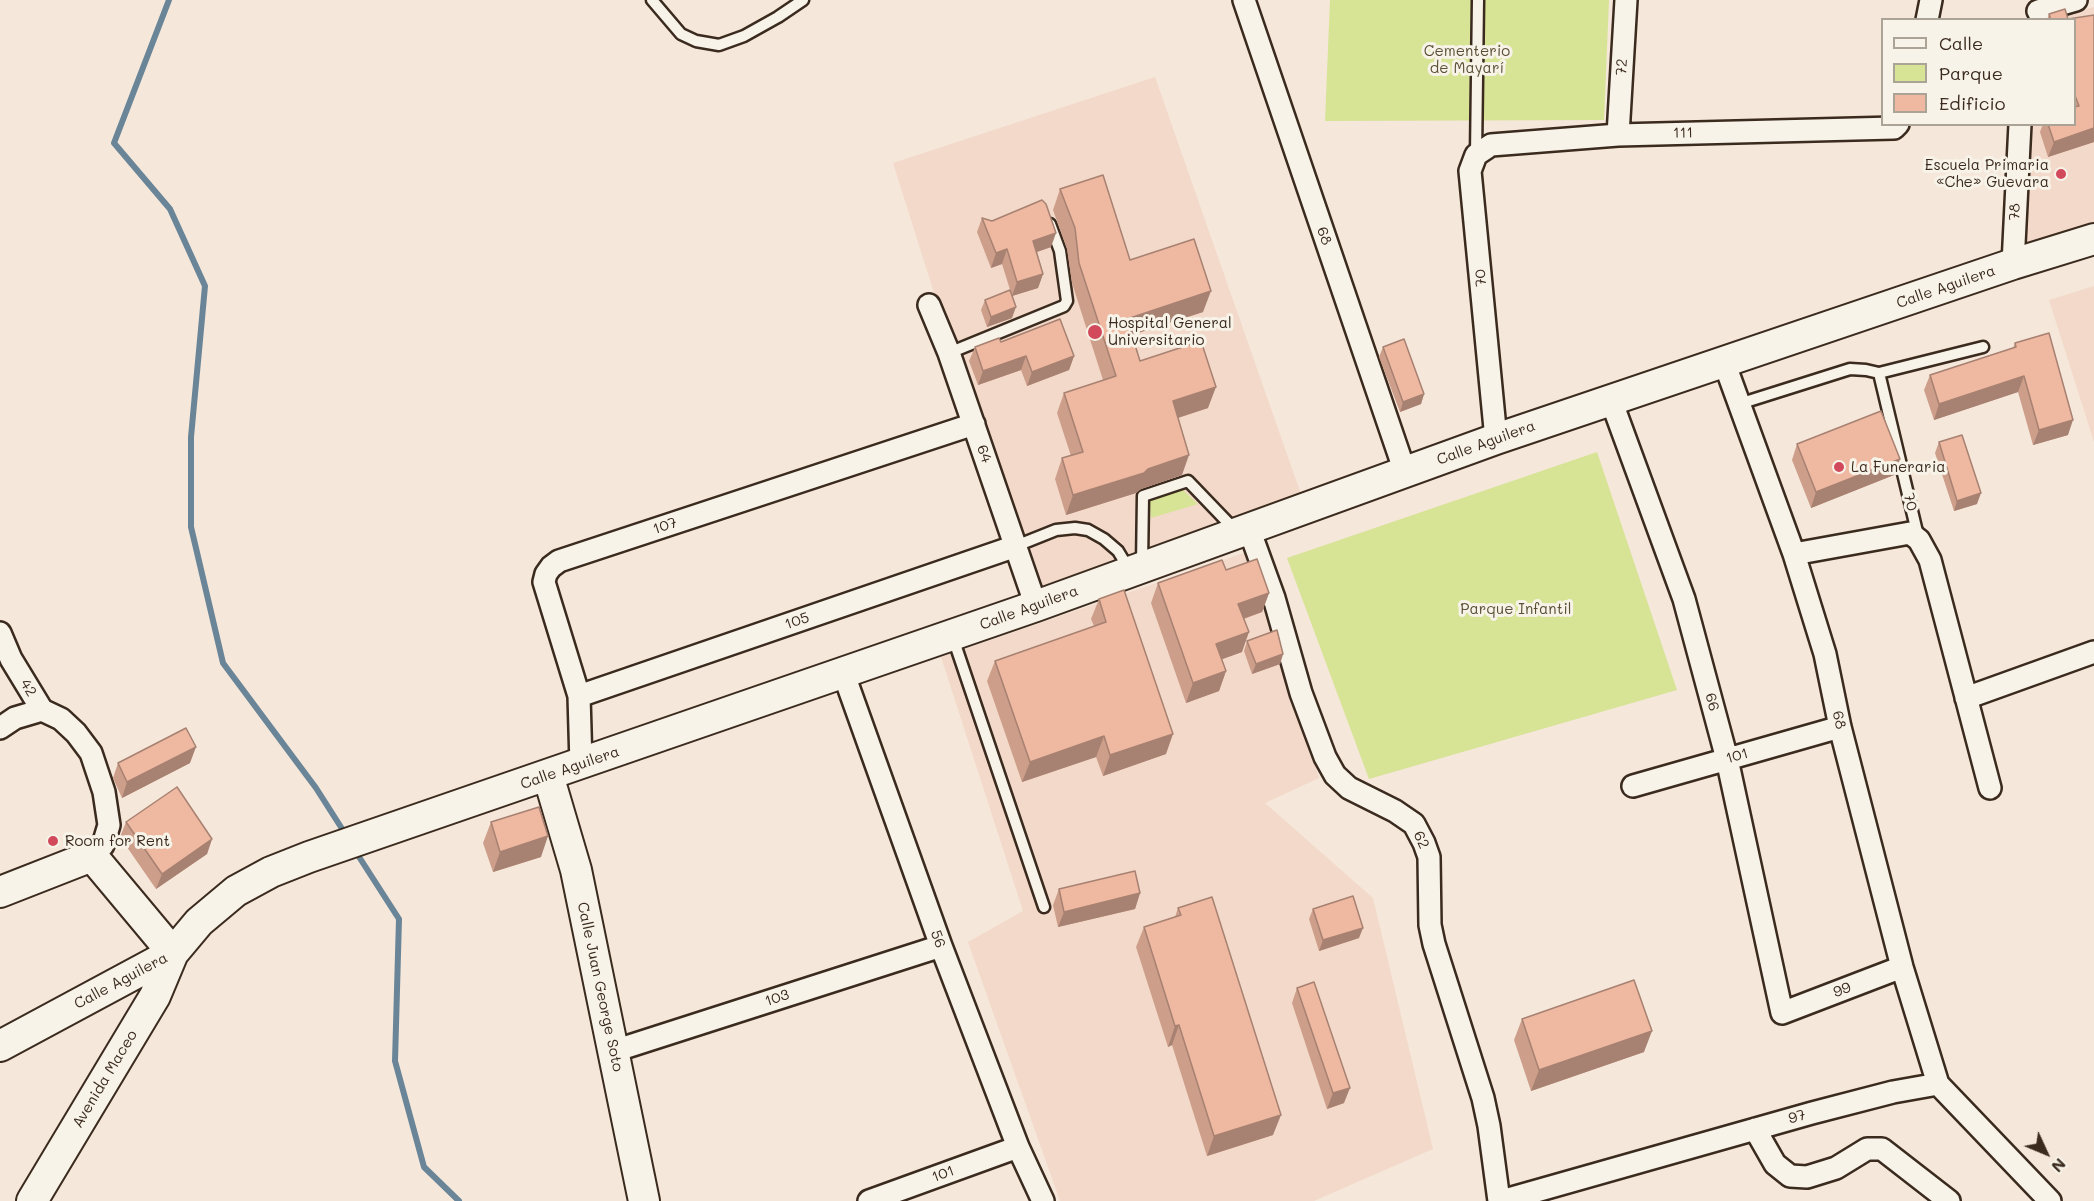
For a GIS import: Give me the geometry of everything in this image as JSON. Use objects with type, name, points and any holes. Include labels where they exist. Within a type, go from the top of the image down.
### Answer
[{"type":"main road","name":"Calle Aguilera","points":[[0,1046],[173,953],[200,922],[236,891],[271,872],[309,857],[1036,606],[1496,439],[2013,264],[2094,239]]},
{"type":"main road","name":"Calle Juan George Soto","points":[[548,775],[576,870],[644,1201]]},
{"type":"main road","points":[[0,892],[93,856],[173,953]]},
{"type":"main road","name":"Avenida Maceo","points":[[32,1201],[152,1001],[173,953]]},
{"type":"main road","points":[[129,977],[143,983],[152,1001]]},
{"type":"street","name":"68","points":[[1244,0],[1405,472]]},
{"type":"street","name":"72","points":[[1618,135],[1626,0]]},
{"type":"street","points":[[1927,18],[1931,0]]},
{"type":"street","points":[[2037,10],[2076,0]]},
{"type":"street","name":"111","points":[[1476,155],[1491,145],[1618,135],[1896,126]]},
{"type":"street","name":"78","points":[[2013,264],[2020,126]]},
{"type":"street","name":"70","points":[[1476,155],[1470,171],[1496,439]]},
{"type":"street","name":"64","points":[[929,305],[949,353],[1036,606]]},
{"type":"street","name":"68","points":[[1724,362],[1794,554],[1825,654],[1840,727],[1902,967],[1938,1084]]},
{"type":"street","name":"66","points":[[1611,400],[1684,599],[1727,759],[1782,1013]]},
{"type":"street","name":"107","points":[[581,764],[579,696],[545,589],[546,574],[551,567],[570,558],[974,424]]},
{"type":"street","name":"62","points":[[1243,531],[1274,598],[1304,702],[1325,757],[1335,775],[1349,789],[1395,811],[1414,824],[1424,843],[1429,857],[1430,925],[1434,944],[1483,1098],[1500,1201]]},
{"type":"street","points":[[1794,554],[1910,533],[1919,540]]},
{"type":"street","name":"70","points":[[1919,540],[1930,560],[1990,788]]},
{"type":"street","name":"105","points":[[579,696],[1016,546]]},
{"type":"street","name":"42","points":[[0,633],[11,659],[42,710]]},
{"type":"street","points":[[1966,698],[2094,652]]},
{"type":"street","name":"56","points":[[843,672],[940,945],[1018,1147],[1043,1201]]},
{"type":"street","points":[[0,728],[15,718],[42,710],[61,719],[76,733],[91,753],[104,792],[109,825],[103,845],[93,856]]},
{"type":"street","name":"101","points":[[1633,786],[1840,727]]},
{"type":"street","name":"103","points":[[614,1051],[940,945]]},
{"type":"street","name":"99","points":[[1782,1013],[1902,967]]},
{"type":"street","points":[[1938,1084],[2050,1201]]},
{"type":"street","name":"97","points":[[1500,1201],[1893,1092],[1938,1084]]},
{"type":"street","points":[[1755,1129],[1775,1164],[1790,1176],[1807,1177],[1836,1168],[1867,1149],[1882,1149],[1949,1201]]},
{"type":"street","name":"101","points":[[868,1201],[1018,1147]]},
{"type":"lane","points":[[652,0],[681,34],[696,41],[718,45],[744,36],[803,0]]},
{"type":"lane","points":[[1476,155],[1478,0]]},
{"type":"lane","points":[[949,353],[1064,306],[1067,301],[1060,251],[1047,214]]},
{"type":"lane","points":[[1740,404],[1850,369],[1879,374],[1983,347]]},
{"type":"lane","name":"70","points":[[1879,374],[1919,540]]},
{"type":"lane","points":[[1136,569],[1143,496],[1188,481],[1243,531]]},
{"type":"lane","points":[[1016,546],[1056,530],[1075,528],[1088,530],[1104,539],[1136,569]]},
{"type":"lane","points":[[952,635],[1044,907]]},
{"type":"shaded area","name":"Escuela Primaria «Che» Guevara","points":[[2094,7],[2094,223],[2021,246],[2032,126],[2076,126],[2076,18],[2050,18]]},
{"type":"shaded area","name":"Hospital General Universitario","points":[[1155,77],[1303,500],[1031,600],[893,163]]},
{"type":"shaded area","points":[[2094,286],[2094,442],[2049,300]]},
{"type":"shaded area","points":[[1252,550],[1319,778],[1265,803],[1373,898],[1433,1149],[1314,1201],[1060,1201],[968,942],[1023,911],[941,657]]},
{"type":"green space","name":"Cementerio de Mayarí","points":[[1330,0],[1609,0],[1604,120],[1325,121]]},
{"type":"green space","name":"Parque Infantil","points":[[1597,452],[1677,690],[1369,779],[1287,558]]},
{"type":"green space","points":[[1181,488],[1198,504],[1151,518],[1149,499]]},
{"type":"building","points":[[2065,9],[2068,18],[2050,18],[2049,14]]},
{"type":"building","points":[[2094,15],[2094,128],[2054,142],[2049,126],[2076,126],[2076,107],[2079,106],[2076,98],[2074,18]]},
{"type":"building","points":[[1103,175],[1130,260],[1194,239],[1211,291],[1127,319],[1140,361],[1201,341],[1216,387],[1173,401],[1189,455],[1148,469],[1144,473],[1073,495],[1062,458],[1083,452],[1064,393],[1116,376],[1079,263],[1075,228],[1060,189]]},
{"type":"building","points":[[1042,200],[1046,204],[1056,233],[1033,241],[1043,274],[1017,282],[1007,249],[996,253],[982,218],[992,221]]},
{"type":"building","points":[[1010,290],[1016,307],[991,317],[985,300]]},
{"type":"building","points":[[1060,319],[1074,356],[1032,372],[1026,356],[983,371],[975,347],[999,338],[1001,342]]},
{"type":"building","points":[[2049,333],[2073,420],[2039,430],[2024,376],[1939,404],[1930,375],[2016,347],[2015,343]]},
{"type":"building","points":[[1404,339],[1424,394],[1403,402],[1383,347]]},
{"type":"building","points":[[1881,411],[1900,459],[1816,492],[1797,444]]},
{"type":"building","points":[[1962,435],[1981,493],[1957,501],[1939,442]]},
{"type":"building","points":[[1257,559],[1269,593],[1238,604],[1249,632],[1216,644],[1226,671],[1193,683],[1158,583],[1222,560],[1226,570]]},
{"type":"building","points":[[1124,590],[1173,734],[1110,755],[1104,736],[1030,762],[995,661],[1106,622],[1099,599]]},
{"type":"building","points":[[1277,630],[1283,654],[1256,664],[1247,641]]},
{"type":"building","points":[[186,728],[196,747],[127,782],[118,763]]},
{"type":"building","points":[[177,787],[212,839],[162,874],[126,822]]},
{"type":"building","points":[[539,807],[548,836],[500,852],[491,822]]},
{"type":"building","points":[[1135,871],[1140,893],[1064,912],[1059,889]]},
{"type":"building","points":[[1353,896],[1363,928],[1323,940],[1313,909]]},
{"type":"building","points":[[1212,897],[1281,1115],[1214,1136],[1179,1025],[1175,1026],[1144,927],[1181,915],[1178,908]]},
{"type":"building","points":[[1634,980],[1652,1031],[1539,1070],[1522,1019]]},
{"type":"building","points":[[1314,982],[1350,1088],[1333,1093],[1297,988]]},
{"type":"waterway","points":[[169,0],[114,143],[170,209],[205,286],[191,437],[191,527],[223,663],[316,788],[346,835]]},
{"type":"waterway","points":[[354,849],[399,919],[395,1061],[424,1167],[459,1201]]},
{"type":"place","name":"Escuela Primaria «Che» Guevara","points":[[2061,174]]},
{"type":"place","name":"Hospital General Universitario","points":[[1095,332]]},
{"type":"place","name":"La Funeraria","points":[[1839,467]]},
{"type":"place","name":"Room for Rent","points":[[53,841]]}]
